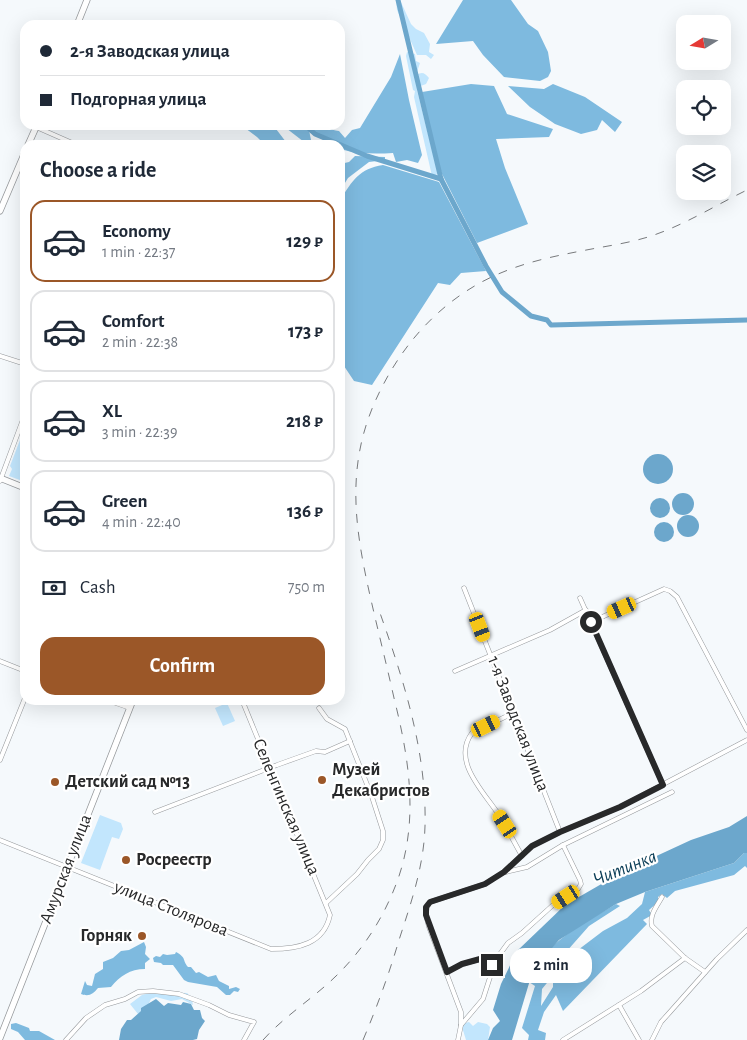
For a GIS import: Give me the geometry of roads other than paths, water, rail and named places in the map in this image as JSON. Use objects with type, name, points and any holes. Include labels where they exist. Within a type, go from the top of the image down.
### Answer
[{"type":"main road","points":[[79,20],[87,0]]},
{"type":"main road","points":[[0,210],[20,164]]},
{"type":"main road","points":[[0,479],[20,486]]},
{"type":"main road","name":"Амурская улица","points":[[0,1038],[3,1024],[131,705]]},
{"type":"street","points":[[45,130],[66,140]]},
{"type":"street","points":[[0,356],[20,362]]},
{"type":"street","points":[[0,479],[20,427]]},
{"type":"street","name":"1-я Заводская улица","points":[[464,588],[560,832]]},
{"type":"street","points":[[591,622],[664,590],[670,591],[677,597],[747,730]]},
{"type":"street","points":[[580,598],[663,785]]},
{"type":"street","points":[[455,671],[550,630],[586,610]]},
{"type":"street","points":[[0,661],[20,669]]},
{"type":"street","points":[[0,760],[22,705]]},
{"type":"street","points":[[121,705],[130,708]]},
{"type":"street","name":"Селенгинская улица","points":[[244,705],[328,901],[330,914]]},
{"type":"street","points":[[319,708],[327,720],[345,729],[372,797],[383,831],[380,849],[328,901]]},
{"type":"street","points":[[513,713],[472,733],[468,738],[466,760],[473,778],[505,824],[522,856]]},
{"type":"street","points":[[458,1040],[461,1012],[429,927],[426,907],[432,901],[485,884],[504,872],[532,846],[620,807],[747,740]]},
{"type":"street","points":[[155,812],[316,751],[325,752],[350,741]]},
{"type":"street","points":[[504,872],[527,866],[563,845],[672,792]]},
{"type":"street","name":"улица Столярова","points":[[0,840],[271,949],[291,948],[312,941],[324,932],[330,914]]},
{"type":"street","points":[[461,1025],[469,1014],[479,1006],[492,971],[492,965],[508,943],[553,905],[578,889],[581,884],[563,845]]},
{"type":"street","points":[[662,897],[650,920],[652,926],[685,958],[705,972]]},
{"type":"street","points":[[652,1040],[661,1022],[705,972],[747,930]]},
{"type":"street","points":[[563,1040],[641,991],[685,958]]},
{"type":"street","points":[[447,972],[462,964],[480,959],[492,965]]},
{"type":"street","points":[[66,1040],[86,1018],[105,1005],[125,999],[138,992],[153,991],[179,994],[229,1015],[254,1022],[244,1040]]},
{"type":"street","points":[[619,1005],[639,1040]]},
{"type":"waterway","points":[[398,0],[441,179],[486,266],[502,292],[531,316],[547,320],[551,325],[747,320]]},
{"type":"waterway","points":[[311,130],[329,140]]},
{"type":"waterway","points":[[345,147],[367,156],[441,179]]},
{"type":"railway","points":[[263,1040],[336,976],[368,938],[392,895],[398,879],[408,834],[409,788],[404,743],[363,564],[357,514],[356,489],[362,440],[381,389],[406,349],[426,325],[449,303],[478,284],[527,264],[648,237],[686,222],[747,190]]},
{"type":"railway","points":[[363,1040],[387,978],[412,898],[422,855],[425,826],[425,799],[418,744],[405,691],[380,613]]},
{"type":"place","name":"Музей Декабристов","points":[[322,780]]},
{"type":"place","name":"Детский сад №13","points":[[55,782]]},
{"type":"place","name":"Росреестр","points":[[126,860]]},
{"type":"place","name":"Горняк","points":[[142,936]]},
{"type":"water label","name":"Читинка","points":[[625,868]]}]
